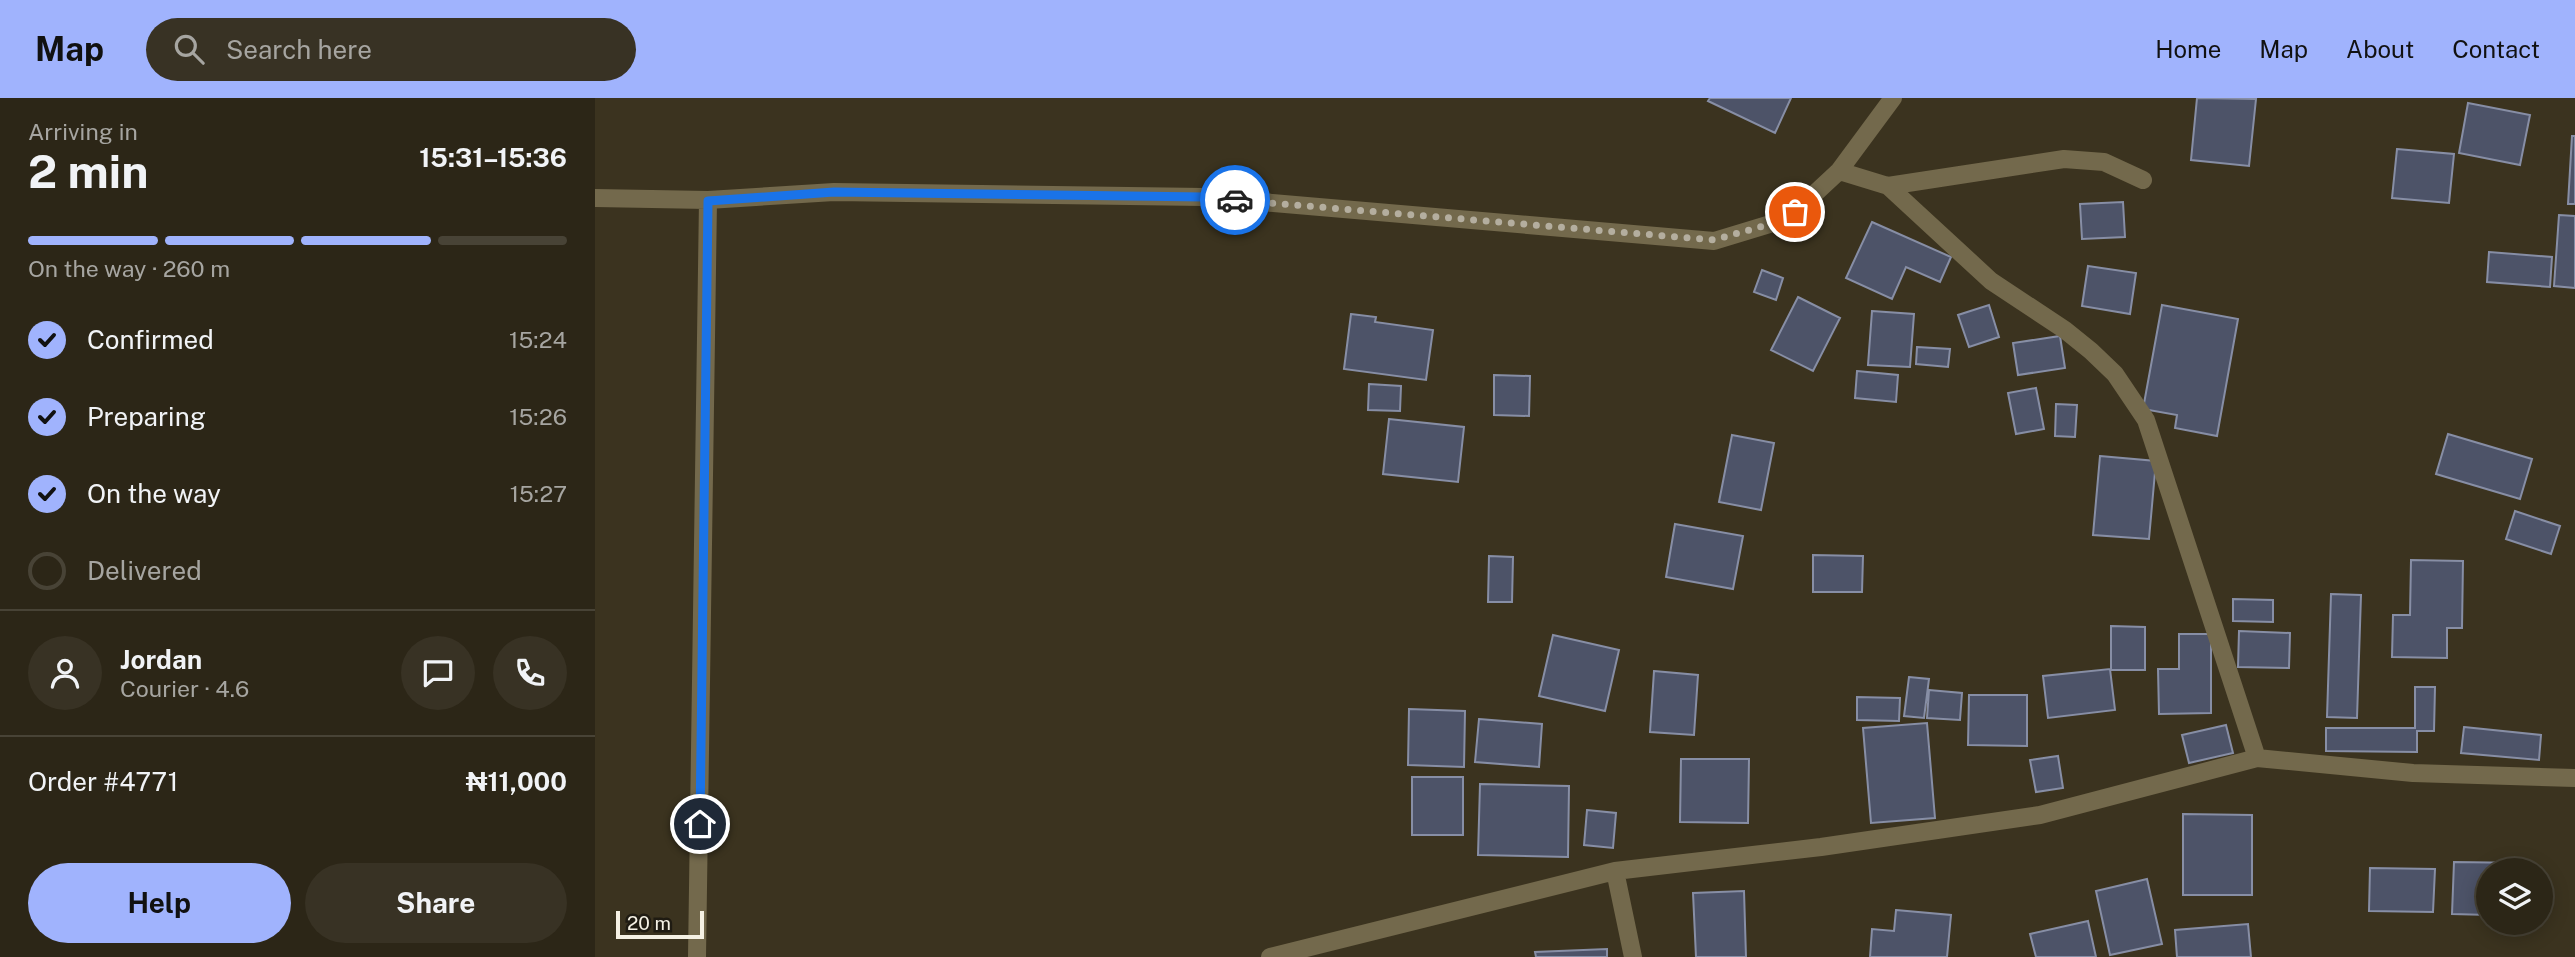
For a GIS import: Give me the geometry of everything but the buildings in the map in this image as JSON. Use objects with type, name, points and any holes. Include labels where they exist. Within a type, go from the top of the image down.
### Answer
[{"type":"street","points":[[595,198],[708,201],[834,192],[1204,197],[1714,240],[1770,224],[1795,212],[1839,171],[1893,98]]},
{"type":"street","points":[[1888,186],[2064,159],[2105,162],[2143,180]]},
{"type":"street","points":[[1839,171],[1888,186],[1991,281],[2065,330],[2091,351],[2115,374],[2135,400],[2146,420],[2257,758]]},
{"type":"street","points":[[697,957],[708,201]]},
{"type":"street","points":[[1270,957],[1615,871],[1821,847],[2040,815],[2257,758],[2413,773],[2575,778]]},
{"type":"street","points":[[1615,871],[1633,957]]},
{"type":"way so far","points":[[1235,200],[1714,240],[1770,224],[1795,212]]},
{"type":"route","points":[[700,824],[708,201],[834,192],[1204,197],[1235,200]]}]
